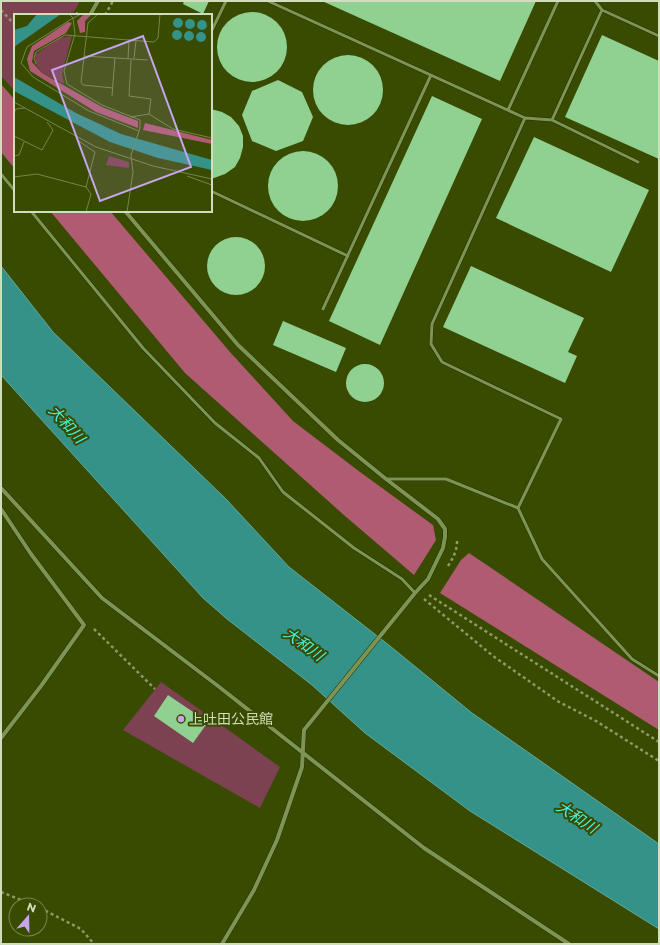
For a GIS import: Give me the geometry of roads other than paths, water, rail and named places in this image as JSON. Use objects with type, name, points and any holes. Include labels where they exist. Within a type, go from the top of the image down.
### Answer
[{"type":"street","points":[[91,14],[98,1]]},
{"type":"street","points":[[126,212],[238,345],[338,440],[438,519],[444,529],[445,537],[443,548],[428,579],[304,730],[302,767],[277,840],[254,890],[222,944]]},
{"type":"street","points":[[1,488],[102,598],[218,686],[424,848],[569,944]]},
{"type":"street","points":[[1,509],[31,554],[84,625],[41,686],[1,738]]},
{"type":"lane","points":[[212,30],[226,1]]},
{"type":"lane","points":[[268,1],[525,118],[552,120],[638,162]]},
{"type":"lane","points":[[508,110],[558,1]]},
{"type":"lane","points":[[595,1],[602,10],[659,36]]},
{"type":"lane","points":[[552,120],[602,10]]},
{"type":"lane","points":[[323,310],[431,75]]},
{"type":"lane","points":[[518,508],[560,419],[442,362],[430,344],[432,324],[525,118]]},
{"type":"lane","points":[[1,174],[14,190]]},
{"type":"lane","points":[[212,191],[348,256]]},
{"type":"lane","points":[[32,212],[143,348],[215,423],[259,458],[283,492],[354,548],[402,579],[416,593]]},
{"type":"lane","points":[[386,479],[446,479],[518,508],[542,559],[632,659],[659,676]]},
{"type":"water","name":"大和川","points":[[1,266],[53,332],[226,499],[289,567],[390,646],[472,713],[659,844],[659,929],[470,811],[365,733],[312,685],[227,619],[203,598],[1,375]]},
{"type":"place","name":"上吐田公民館","points":[[181,719]]}]
